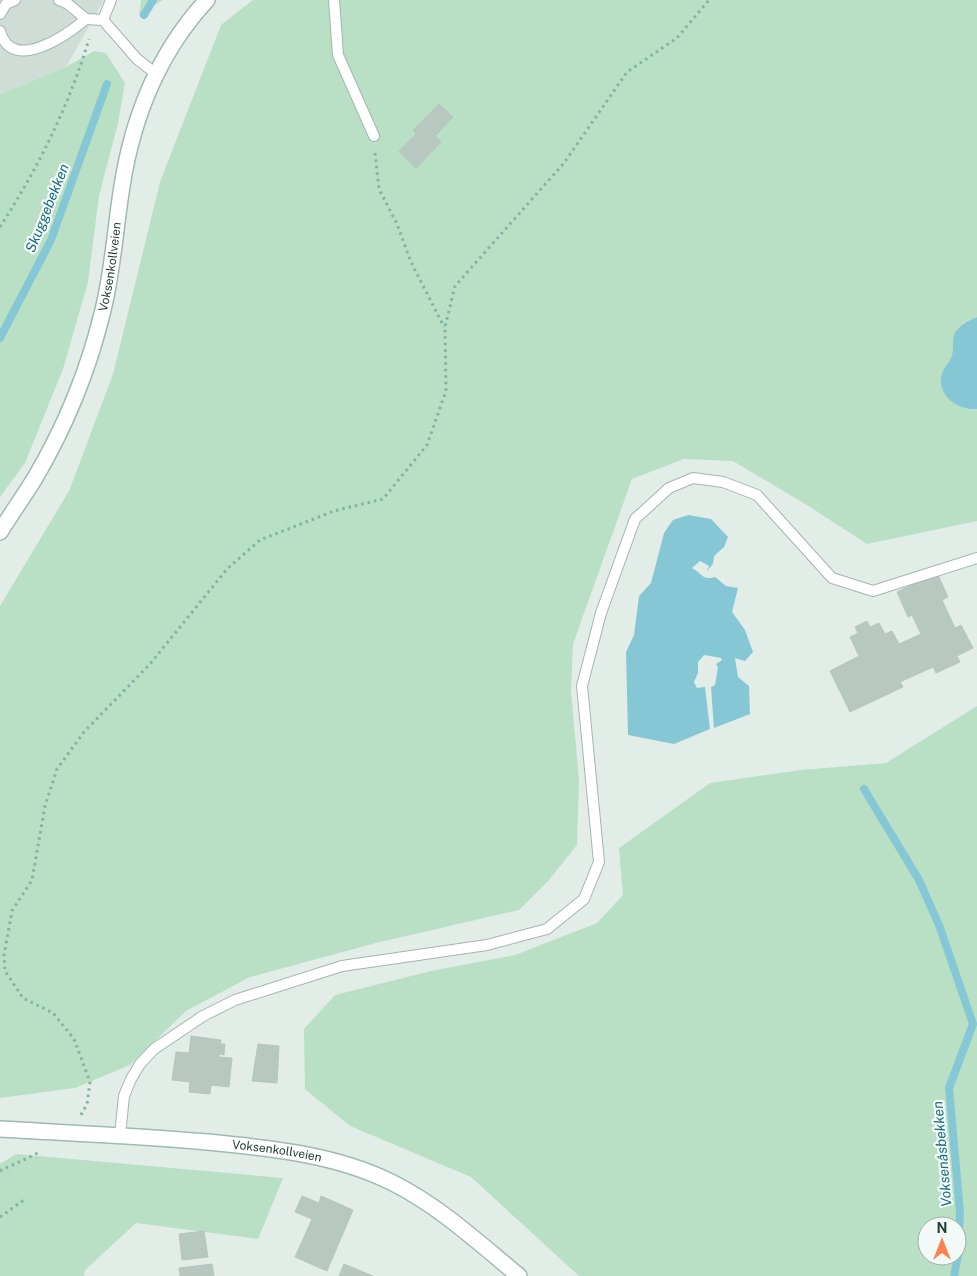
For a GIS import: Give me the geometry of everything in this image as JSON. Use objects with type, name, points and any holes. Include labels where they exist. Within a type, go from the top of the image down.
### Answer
[{"type":"street","name":"Voksenkollveien","points":[[0,532],[35,478],[59,433],[85,369],[103,313],[122,185],[128,155],[145,94],[179,32],[207,0]]},
{"type":"street","name":"Voksenkollveien","points":[[0,1129],[120,1135],[292,1152],[370,1172],[392,1182],[430,1205],[519,1276]]},
{"type":"lane","points":[[59,0],[95,19],[137,59],[155,73]]},
{"type":"lane","points":[[0,31],[6,43],[16,49],[28,50],[49,44],[95,19],[111,0]]},
{"type":"lane","points":[[334,0],[338,55],[374,136]]},
{"type":"lane","points":[[0,14],[7,2]]},
{"type":"lane","points":[[120,1135],[124,1096],[140,1064],[161,1044],[203,1016],[235,1000],[342,966],[487,945],[547,929],[584,899],[599,862],[582,686],[601,613],[635,519],[669,488],[693,478],[723,482],[757,495],[832,578],[873,591],[977,558]]},
{"type":"path","points":[[0,1171],[57,1143],[78,1120],[87,1104],[90,1082],[74,1039],[54,1013],[22,998],[5,971],[4,955],[12,910],[32,880],[45,806],[57,769],[84,732],[150,664],[227,569],[260,540],[334,511],[383,499],[427,445],[446,391],[444,327],[455,286],[564,163],[627,72],[677,38],[709,0]]},
{"type":"path","points":[[0,226],[24,189],[58,124],[95,19]]},
{"type":"path","points":[[374,136],[379,189],[397,224],[411,262],[444,327]]},
{"type":"path","points":[[0,1217],[24,1200]]},
{"type":"shaded area","points":[[0,0],[104,0],[66,67],[0,94]]},
{"type":"green space","points":[[141,0],[163,0],[139,15]]},
{"type":"green space","points":[[253,0],[977,0],[977,317],[968,320],[958,328],[952,357],[943,375],[942,390],[973,410],[977,409],[977,521],[867,544],[733,461],[684,459],[632,479],[573,644],[571,691],[579,780],[577,845],[549,880],[519,910],[376,943],[250,977],[186,1011],[130,1065],[75,1088],[0,1098],[0,606],[69,491],[113,374],[160,182],[221,25]]},
{"type":"green space","points":[[94,51],[106,53],[125,83],[118,123],[99,196],[88,282],[63,369],[25,463],[0,497],[0,94],[66,67]]},
{"type":"green space","points":[[977,706],[977,1276],[579,1276],[471,1177],[350,1126],[305,1089],[304,1029],[335,995],[431,971],[515,955],[597,923],[623,895],[619,848],[710,783],[801,770],[886,763]]},
{"type":"green space","points":[[16,1154],[283,1178],[258,1239],[136,1223],[85,1270],[84,1276],[0,1276],[0,1164]]},
{"type":"water","points":[[977,317],[977,409],[969,409],[955,404],[949,399],[944,393],[941,379],[951,357],[953,337],[956,331],[964,323]]},
{"type":"water","points":[[688,515],[711,519],[728,537],[724,547],[714,556],[713,564],[707,571],[709,566],[700,561],[692,568],[704,577],[715,577],[726,586],[738,588],[732,612],[745,630],[753,652],[745,661],[735,658],[738,677],[749,686],[750,714],[714,728],[711,687],[715,685],[718,667],[716,664],[722,660],[721,658],[704,655],[698,662],[698,673],[694,682],[697,688],[705,687],[710,729],[674,744],[628,735],[626,652],[634,635],[639,596],[651,583],[664,533],[673,520]]},
{"type":"building","points":[[439,104],[453,117],[435,136],[441,142],[416,168],[399,151],[416,134],[413,130]]},
{"type":"building","points":[[937,573],[948,597],[942,600],[955,628],[961,625],[973,648],[957,656],[960,662],[936,673],[933,667],[900,682],[903,687],[850,712],[830,671],[859,656],[850,637],[858,633],[855,627],[867,621],[870,627],[879,623],[885,634],[892,631],[899,644],[921,634],[912,615],[908,617],[897,592]]},
{"type":"building","points":[[191,1036],[221,1040],[220,1044],[225,1044],[224,1055],[219,1054],[219,1057],[232,1058],[229,1087],[211,1085],[210,1094],[189,1092],[190,1082],[172,1080],[176,1052],[189,1053]]},
{"type":"building","points":[[258,1044],[279,1046],[277,1083],[252,1081]]},
{"type":"building","points":[[302,1196],[319,1203],[321,1196],[353,1210],[327,1271],[295,1257],[312,1219],[295,1212]]},
{"type":"building","points":[[204,1231],[208,1257],[182,1260],[179,1234]]},
{"type":"building","points":[[212,1264],[214,1276],[180,1276],[179,1268]]},
{"type":"building","points":[[344,1264],[373,1276],[339,1276]]},
{"type":"waterway","name":"Skuggebekken","points":[[144,15],[153,0]]},
{"type":"waterway","name":"Skuggebekken","points":[[0,338],[51,240],[107,84]]},
{"type":"waterway","name":"Voksenåsbekken","points":[[864,789],[919,880],[939,925],[973,1024],[949,1088],[960,1212],[958,1255],[954,1276]]}]
